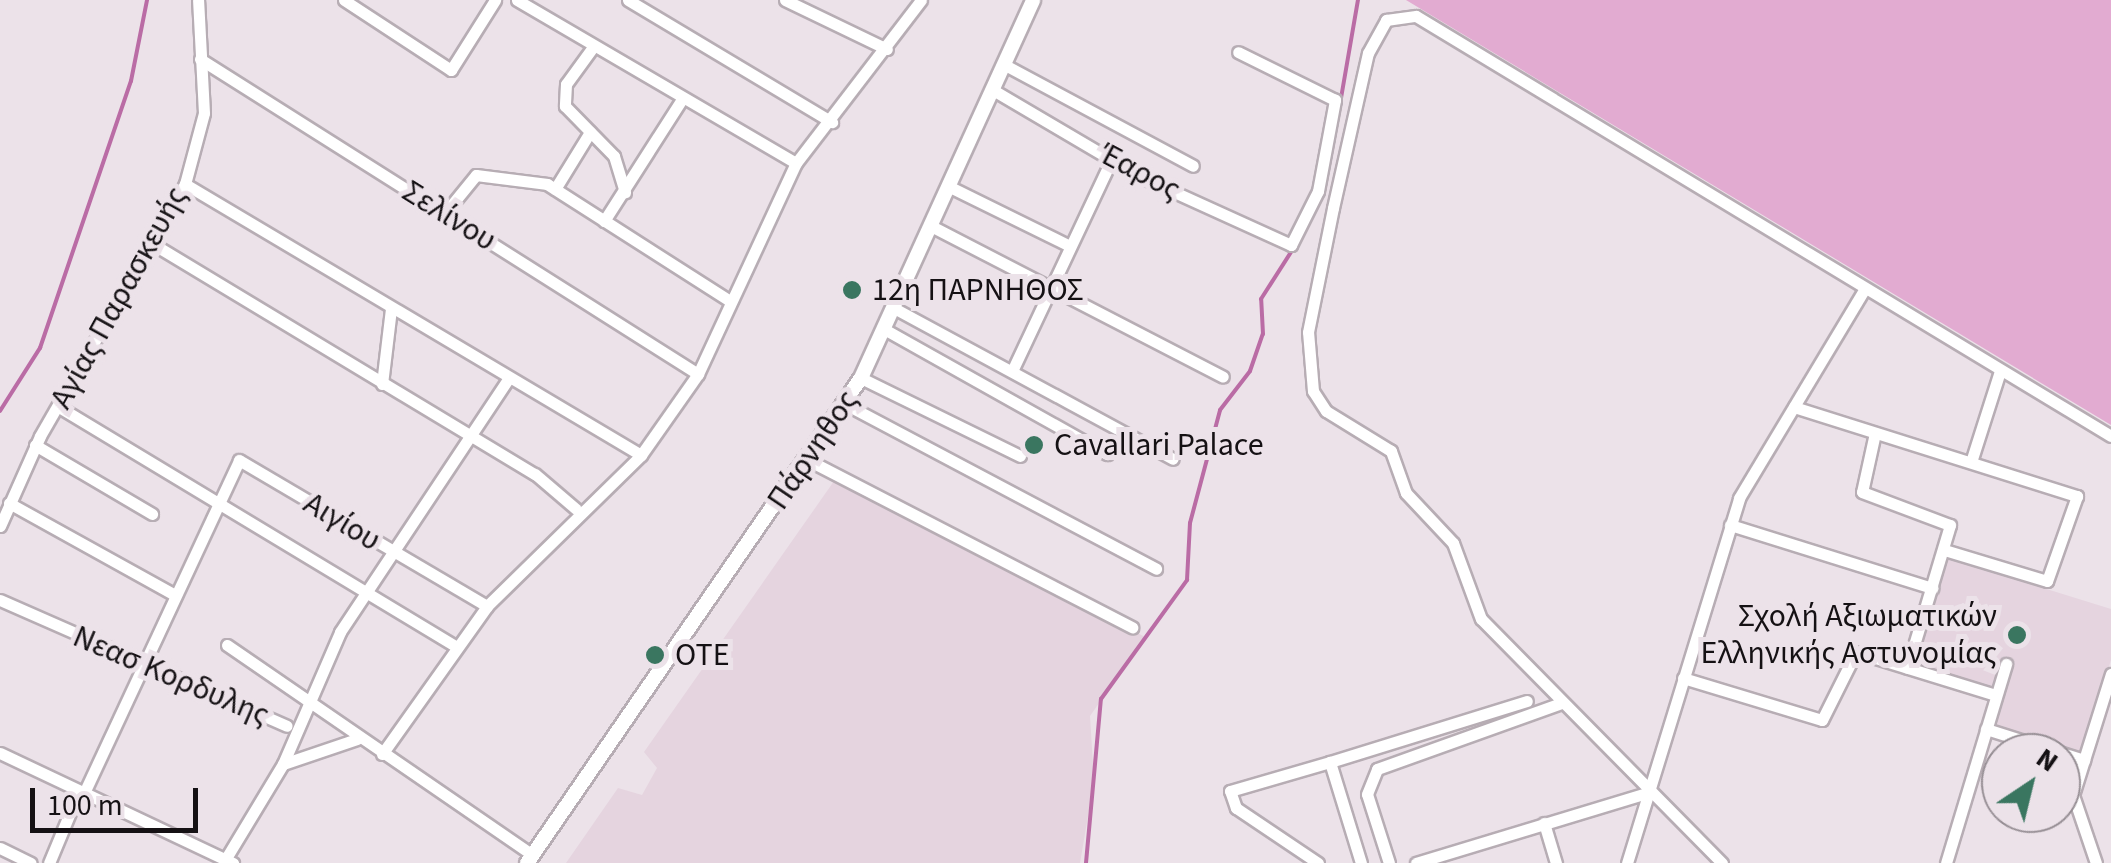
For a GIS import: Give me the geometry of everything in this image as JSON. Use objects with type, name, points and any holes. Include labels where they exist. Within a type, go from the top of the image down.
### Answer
[{"type":"main road","name":"Πάρνηθος","points":[[529,859],[861,378],[1033,0]]},
{"type":"street","name":"Αγίας Παρασκευής","points":[[0,526],[35,445],[185,184],[203,126],[198,0]]},
{"type":"street","points":[[344,0],[365,6],[451,70],[495,0]]},
{"type":"street","points":[[516,0],[796,162]]},
{"type":"street","points":[[628,0],[832,122]]},
{"type":"street","points":[[785,0],[887,48]]},
{"type":"street","points":[[382,754],[454,645],[487,606],[576,509],[641,455],[698,374],[796,162],[832,122],[921,0]]},
{"type":"street","points":[[1722,863],[1561,703],[1467,600],[1453,543],[1406,493],[1385,444],[1326,411],[1313,391],[1308,332],[1381,26],[1397,14],[1416,16],[2111,436]]},
{"type":"street","points":[[593,47],[563,96],[614,156],[625,192]]},
{"type":"street","name":"Έαρος","points":[[993,90],[1112,158],[1291,245],[1318,191],[1335,100],[1238,52]]},
{"type":"street","name":"Σελίνου","points":[[200,58],[698,374]]},
{"type":"street","points":[[1005,65],[1193,166]]},
{"type":"street","points":[[604,221],[682,99]]},
{"type":"street","points":[[555,189],[590,132]]},
{"type":"street","points":[[1013,369],[1048,284],[1112,158]]},
{"type":"street","points":[[446,213],[476,175],[555,189],[730,301]]},
{"type":"street","points":[[185,184],[641,455]]},
{"type":"street","points":[[950,187],[1068,245]]},
{"type":"street","points":[[932,226],[1224,377]]},
{"type":"street","points":[[152,244],[466,436],[576,509]]},
{"type":"street","points":[[1627,863],[1730,525],[1864,290]]},
{"type":"street","points":[[892,307],[1013,369],[1172,459]]},
{"type":"street","points":[[382,384],[391,308]]},
{"type":"street","points":[[884,329],[1107,454]]},
{"type":"street","points":[[1971,462],[2000,371]]},
{"type":"street","points":[[0,753],[229,862],[310,706],[340,632],[369,594],[466,436],[509,378]]},
{"type":"street","points":[[861,378],[1020,456]]},
{"type":"street","points":[[845,404],[1156,568]]},
{"type":"street","name":"Αιγίου","points":[[60,407],[454,645]]},
{"type":"street","points":[[1794,407],[2077,496],[2047,581],[1944,550]]},
{"type":"street","points":[[1875,432],[1859,488],[1948,522],[1944,550],[1908,668]]},
{"type":"street","points":[[35,445],[152,514]]},
{"type":"street","name":"Αιγίου","points":[[216,501],[239,460],[487,606]]},
{"type":"street","points":[[808,460],[1132,626]]},
{"type":"street","points":[[49,863],[216,501]]},
{"type":"street","points":[[9,502],[175,595]]},
{"type":"street","points":[[1730,525],[1932,588]]},
{"type":"street","name":"Νεασ Κορδυλης","points":[[0,600],[175,684],[198,682],[287,726]]},
{"type":"street","points":[[227,645],[529,859]]},
{"type":"street","points":[[1683,678],[1822,720],[1848,654],[1996,694]]},
{"type":"street","points":[[1946,863],[2006,664]]},
{"type":"street","points":[[2096,863],[2072,801],[2111,674]]},
{"type":"street","points":[[1318,863],[1236,808],[1230,792],[1527,700]]},
{"type":"street","points":[[1389,863],[1367,794],[1378,769],[1561,703]]},
{"type":"street","points":[[1986,728],[2084,760]]},
{"type":"street","points":[[282,764],[357,739]]},
{"type":"street","points":[[1330,762],[1361,863]]},
{"type":"street","points":[[1416,863],[1650,792]]},
{"type":"street","points":[[1544,823],[1556,863]]},
{"type":"street","points":[[0,848],[31,863]]},
{"type":"shaded area","points":[[1406,0],[2111,0],[2111,425]]},
{"type":"shaded area","points":[[839,474],[1145,637],[1090,716],[1094,781],[1080,863],[566,863],[618,788],[642,795],[657,768],[644,752]]},
{"type":"shaded area","name":"Σχολή Αξιωματικών Ελληνικής Αστυνομίας","points":[[1947,558],[2111,609],[2111,660],[2082,755],[2081,733],[2011,733],[1992,727],[2002,694],[1913,666]]},
{"type":"waterway","points":[[0,411],[40,348],[131,81],[147,0]]},
{"type":"waterway","points":[[1340,104],[1358,0]]},
{"type":"waterway","points":[[1301,237],[1318,201]]},
{"type":"waterway","points":[[1086,863],[1101,699],[1187,580],[1190,523],[1220,410],[1250,371],[1263,334],[1261,299],[1293,249]]},
{"type":"place","name":"12η ΠΑΡΝΗΘΟΣ","points":[[852,290]]},
{"type":"place","name":"Cavallari Palace","points":[[1034,445]]},
{"type":"place","name":"Σχολή Αξιωματικών Ελληνικής Αστυνομίας","points":[[2017,635]]},
{"type":"place","name":"ΟΤΕ","points":[[655,655]]}]
